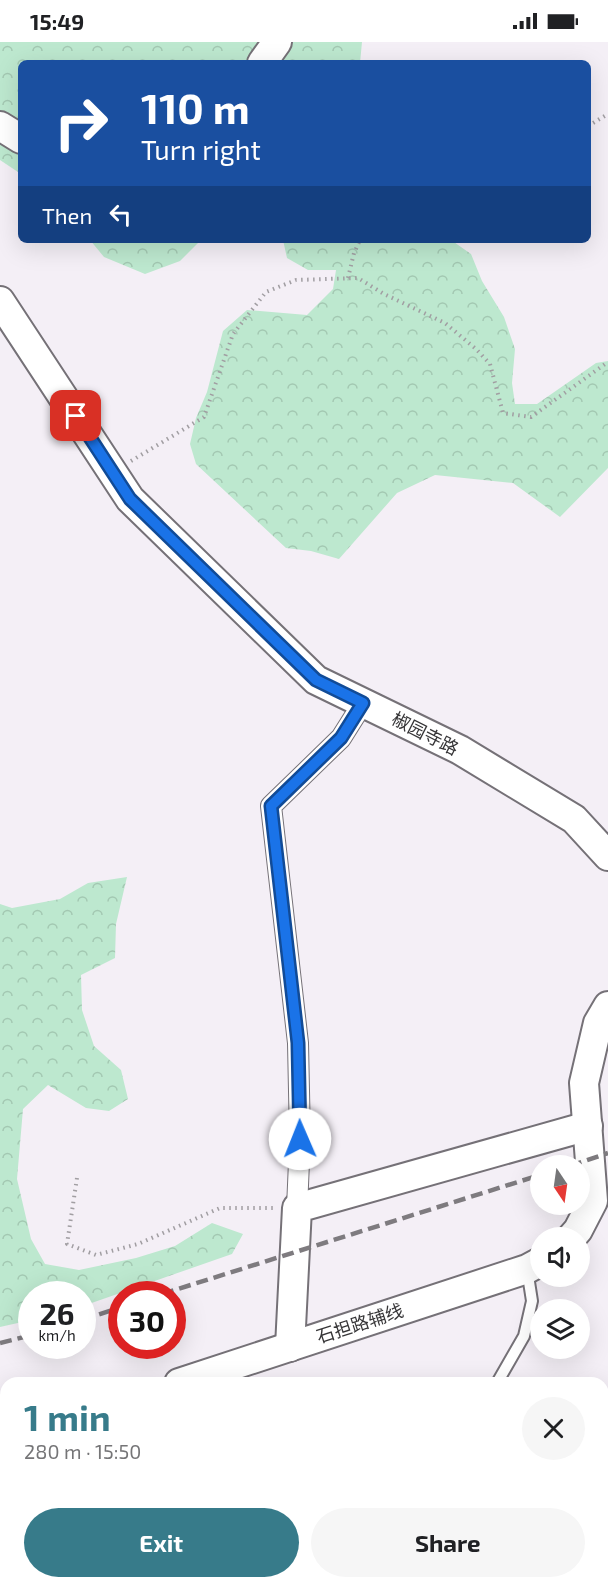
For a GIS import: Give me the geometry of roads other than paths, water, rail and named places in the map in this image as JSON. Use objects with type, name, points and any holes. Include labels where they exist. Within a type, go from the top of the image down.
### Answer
[{"type":"main road","points":[[264,60],[277,42]]},
{"type":"main road","points":[[0,126],[18,137]]},
{"type":"main road","name":"椒园寺路","points":[[0,301],[130,499],[316,680],[459,750],[574,819],[608,856]]},
{"type":"main road","points":[[580,1227],[593,1201],[584,1083],[598,1023],[608,1006]]},
{"type":"main road","points":[[290,1347],[297,1208],[588,1126]]},
{"type":"main road","name":"石担路辅线","points":[[198,1377],[530,1266]]},
{"type":"street","points":[[297,1208],[300,1139],[298,1043],[271,806],[341,738],[363,703]]},
{"type":"lane","points":[[500,1377],[524,1336],[532,1301],[532,1287]]},
{"type":"railway","points":[[590,1159],[608,1153]]},
{"type":"railway","points":[[186,1286],[530,1178]]},
{"type":"railway","points":[[96,1315],[108,1312]]},
{"type":"railway","points":[[0,1343],[18,1338]]}]
